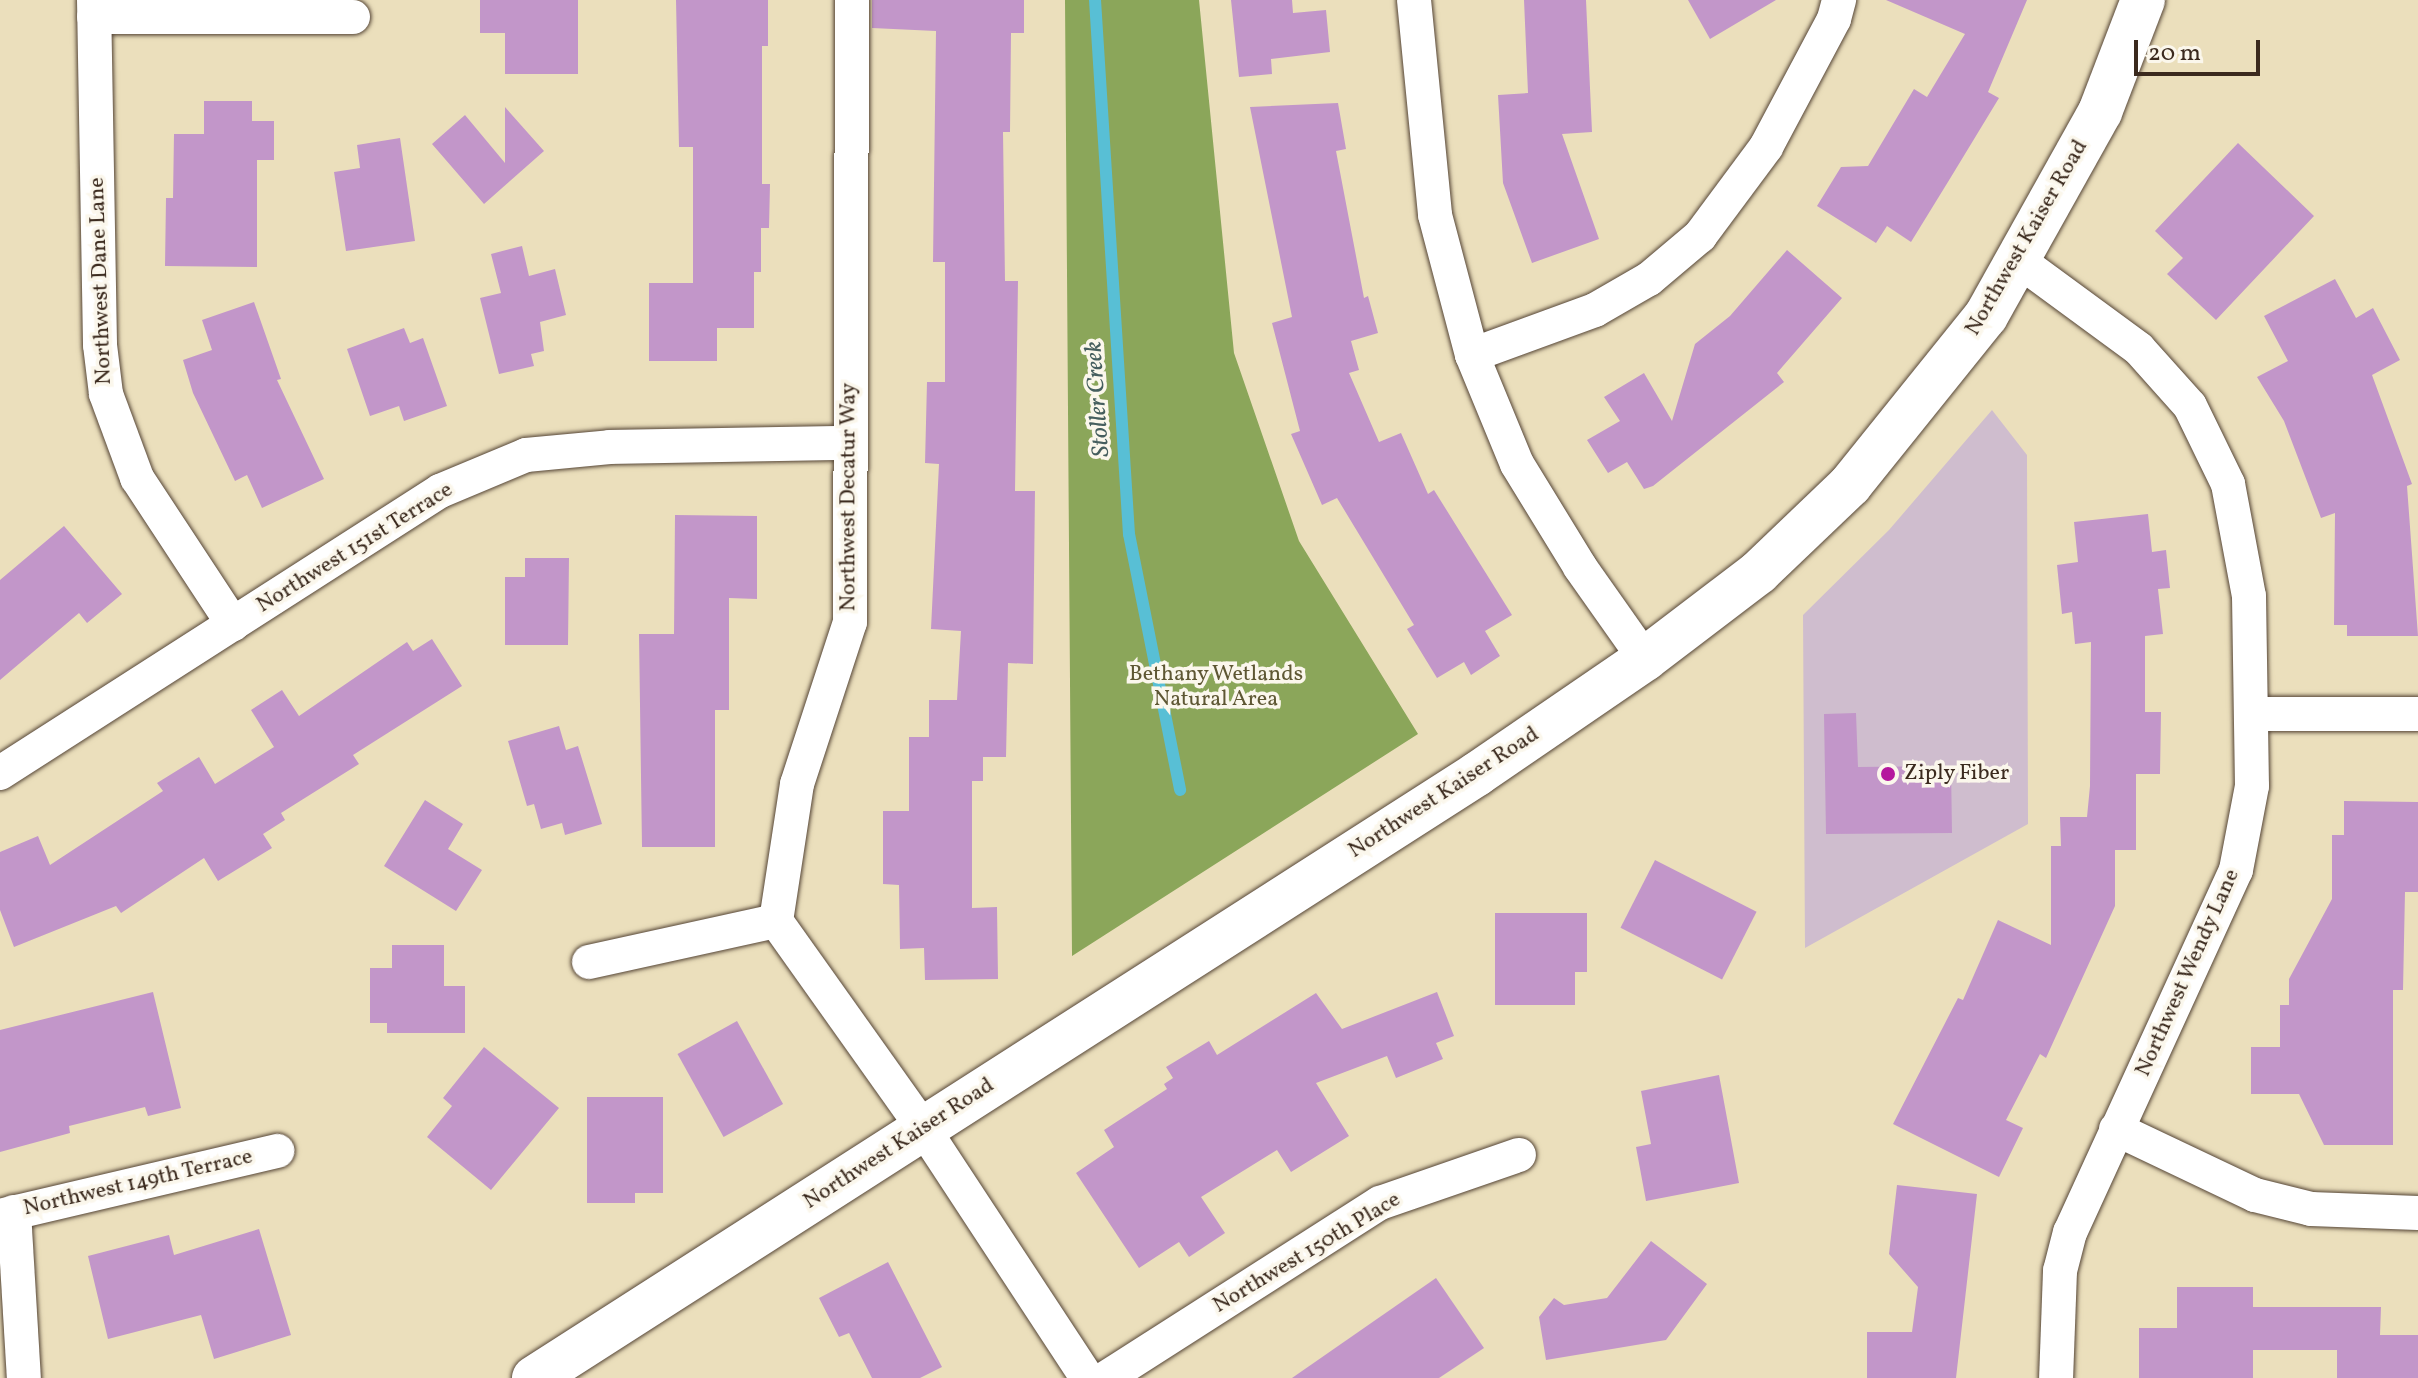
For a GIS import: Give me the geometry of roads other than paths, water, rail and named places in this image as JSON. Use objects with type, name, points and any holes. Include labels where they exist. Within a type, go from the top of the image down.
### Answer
[{"type":"main road","name":"Northwest Kaiser Road","points":[[534,1378],[1477,774],[1645,659],[1759,572],[1850,485],[1944,373],[2018,260],[2100,112],[2143,0]]},
{"type":"street","name":"Northwest Decatur Way","points":[[776,921],[797,784],[850,622],[848,443],[852,0]]},
{"type":"street","points":[[1414,0],[1435,215],[1472,355],[1517,464],[1580,567],[1645,659]]},
{"type":"street","points":[[1472,355],[1595,310],[1649,279],[1700,236],[1766,147],[1834,19],[1839,0]]},
{"type":"street","points":[[94,8],[353,17]]},
{"type":"street","name":"Northwest Dane Lane","points":[[94,8],[100,345],[106,394],[137,478],[233,624]]},
{"type":"street","name":"Northwest Wendy Lane","points":[[2018,260],[2139,349],[2190,406],[2213,449],[2228,484],[2244,558],[2253,714],[2252,786],[2236,870],[2070,1232],[2060,1271],[2056,1378]]},
{"type":"street","name":"Northwest 151st Terrace","points":[[0,773],[440,491],[526,455],[610,447],[848,443]]},
{"type":"street","points":[[2253,714],[2418,714]]},
{"type":"street","points":[[589,962],[776,921],[923,1128],[1087,1378]]},
{"type":"street","points":[[2116,1129],[2255,1195],[2311,1209],[2418,1213]]},
{"type":"street","name":"Northwest 149th Terrace","points":[[7,1214],[277,1151]]},
{"type":"street","name":"Northwest 150th Place","points":[[1106,1378],[1380,1203],[1519,1155]]},
{"type":"street","points":[[7,1214],[24,1378]]},
{"type":"waterway","name":"Stoller Creek","points":[[1095,0],[1129,534],[1180,790]]},
{"type":"place","name":"Ziply Fiber","points":[[1888,774]]},
{"type":"park label","name":"Bethany Wetlands Natural Area","points":[[1216,686]]}]
